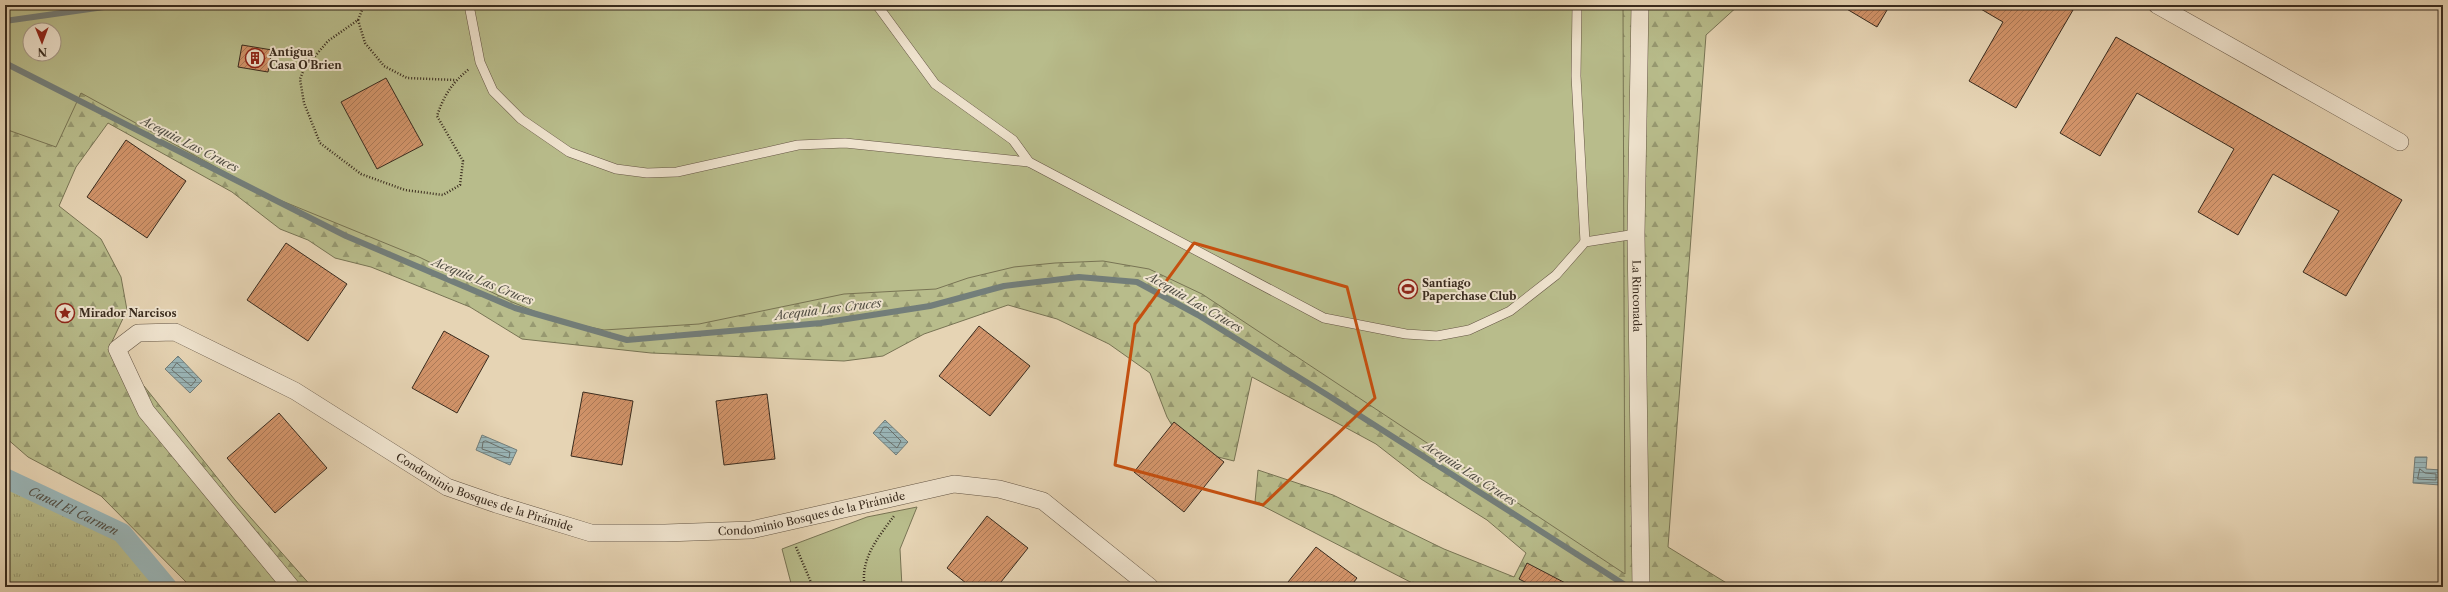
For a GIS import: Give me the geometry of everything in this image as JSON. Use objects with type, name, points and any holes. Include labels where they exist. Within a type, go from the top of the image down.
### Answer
[{"type":"street","name":"La Rinconada","points":[[1640,5],[1636,234],[1641,587]]},
{"type":"street","points":[[2157,5],[2400,142]]},
{"type":"street","name":"Condominio Bosques de la Pirámide","points":[[291,587],[146,412],[117,349],[138,333],[175,332],[295,391],[447,486],[496,504],[591,532],[665,534],[751,530],[954,484],[999,489],[1043,501],[1150,587]]},
{"type":"lane","points":[[469,5],[480,62],[493,91],[521,119],[569,152],[616,170],[647,173],[677,172],[798,145],[845,143],[1029,162],[1324,318],[1406,334],[1438,336],[1469,330],[1510,311],[1556,275],[1585,242],[1636,234]]},
{"type":"lane","points":[[877,5],[935,84],[1013,140],[1029,162]]},
{"type":"lane","points":[[1577,5],[1576,76],[1585,242]]},
{"type":"path","points":[[364,5],[358,20],[328,41],[304,69],[300,79],[304,103],[320,143],[361,174],[405,190],[443,195],[460,185],[463,161],[438,116],[443,97],[455,80],[480,62]]},
{"type":"path","points":[[358,20],[364,43],[384,66],[407,78],[455,80]]},
{"type":"path","points":[[285,64],[304,69]]},
{"type":"path","points":[[864,587],[866,563],[873,545],[897,512]]},
{"type":"path","points":[[796,547],[813,587]]},
{"type":"highlighted area","points":[[1194,243],[1347,287],[1375,398],[1263,505],[1115,465],[1135,324]]},
{"type":"green space","name":"Santiago Paperchase Club","points":[[5,5],[1739,5],[1706,35],[1668,547],[1733,587],[1420,587],[1255,502],[1258,470],[1333,495],[1444,549],[1514,577],[1526,553],[1487,520],[1421,479],[1376,444],[1252,377],[1234,461],[1186,449],[1167,417],[1150,373],[1109,344],[1057,319],[1008,305],[924,334],[883,356],[844,361],[651,353],[522,339],[470,307],[371,267],[335,258],[308,240],[280,229],[232,192],[108,123],[76,167],[59,206],[101,239],[121,277],[127,310],[108,350],[144,386],[235,500],[312,587],[191,587],[101,496],[28,457],[5,437]]},
{"type":"green space","name":"Santiago Paperchase Club","points":[[5,5],[1623,5],[1625,574],[1202,294],[1149,269],[1103,261],[1055,263],[1014,267],[968,278],[936,289],[844,294],[699,324],[604,330],[556,320],[512,302],[419,257],[265,194],[81,93],[56,147],[5,129]]},
{"type":"green space","points":[[5,485],[118,538],[159,587],[5,587]]},
{"type":"green space","points":[[917,507],[900,549],[902,587],[792,587],[782,549],[867,517]]},
{"type":"water","points":[[178,356],[202,381],[190,393],[165,369]]},
{"type":"water","points":[[885,420],[908,442],[896,455],[873,433]]},
{"type":"water","points":[[482,435],[517,450],[510,465],[476,450]]},
{"type":"water","points":[[2415,457],[2427,457],[2426,469],[2441,470],[2440,485],[2413,483]]},
{"type":"building","points":[[1840,5],[1890,5],[1877,27]]},
{"type":"building","points":[[1974,5],[2064,5],[2073,10],[2016,108],[1969,81],[2003,22]]},
{"type":"building","points":[[2116,37],[2402,200],[2346,296],[2303,272],[2339,211],[2273,174],[2238,235],[2198,212],[2234,149],[2137,93],[2100,156],[2060,133]]},
{"type":"building","name":"Antigua Casa O'Brien","points":[[242,45],[272,50],[268,72],[238,67]]},
{"type":"building","points":[[386,78],[423,145],[377,169],[341,102]]},
{"type":"building","points":[[126,140],[186,181],[147,238],[87,197]]},
{"type":"building","points":[[286,243],[347,284],[308,341],[247,300]]},
{"type":"building","points":[[979,326],[1030,366],[990,416],[939,376]]},
{"type":"building","points":[[444,331],[489,356],[457,413],[412,388]]},
{"type":"building","points":[[583,392],[633,401],[622,465],[571,456]]},
{"type":"building","points":[[767,394],[775,459],[724,465],[716,401]]},
{"type":"building","points":[[279,413],[327,468],[275,513],[227,458]]},
{"type":"building","points":[[1174,422],[1224,462],[1184,512],[1134,472]]},
{"type":"building","points":[[987,516],[1028,548],[997,587],[971,587],[947,568]]},
{"type":"building","points":[[1316,547],[1357,578],[1350,587],[1284,587]]},
{"type":"building","points":[[1527,563],[1573,587],[1535,587],[1519,579]]},
{"type":"waterway","points":[[5,21],[118,5]]},
{"type":"waterway","name":"Acequia Las Cruces","points":[[5,63],[346,236],[515,308],[627,340],[821,323],[930,306],[1004,286],[1079,277],[1137,282],[1198,315],[1329,396],[1625,585]]},
{"type":"waterway","name":"Canal El Carmen","points":[[5,478],[122,533],[167,587]]},
{"type":"place","name":"Antigua Casa O'Brien","points":[[255,58]]},
{"type":"place","name":"Santiago Paperchase Club","points":[[1408,289]]},
{"type":"place","name":"Mirador Narcisos","points":[[65,313]]}]
